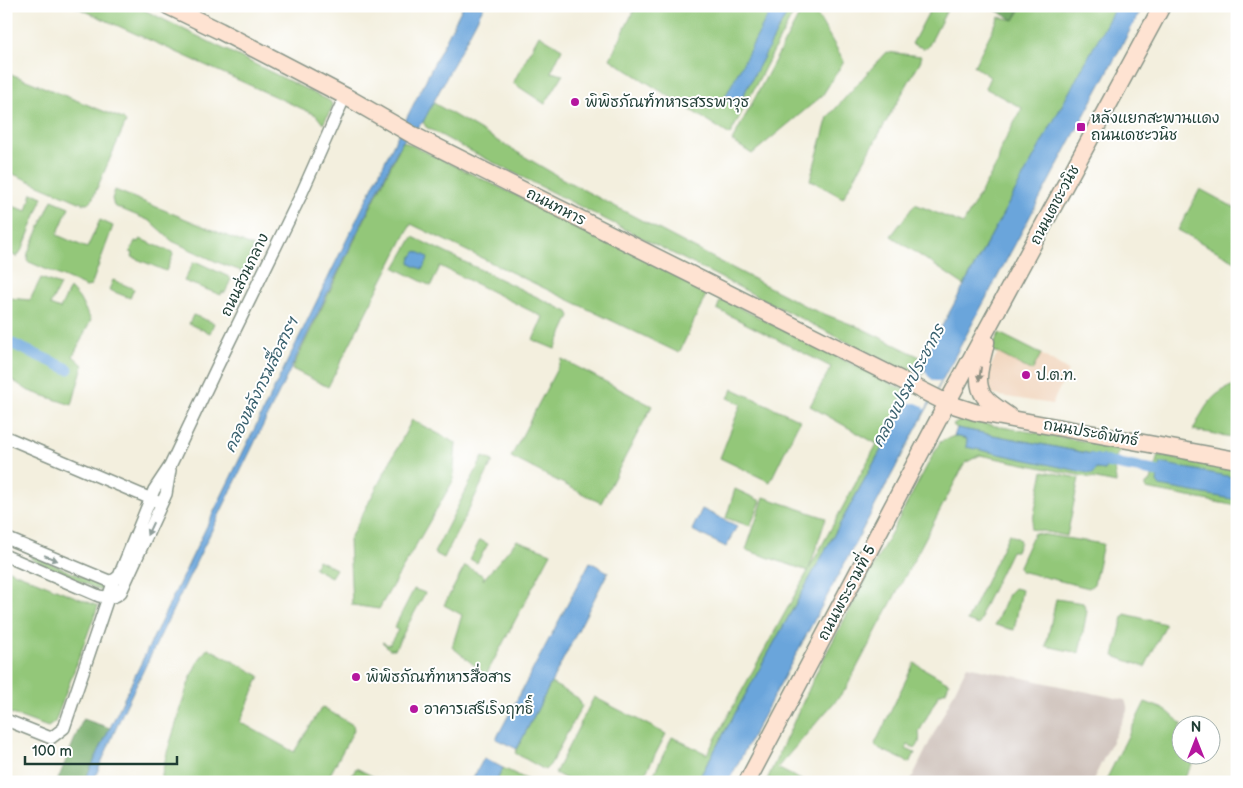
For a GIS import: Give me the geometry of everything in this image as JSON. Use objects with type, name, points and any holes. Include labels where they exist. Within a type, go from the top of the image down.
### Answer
[{"type":"main road","name":"ถนนทหาร","points":[[168,6],[345,96],[410,134],[947,403]]},
{"type":"main road","name":"ถนนเตชะวนิช","points":[[947,403],[1162,6]]},
{"type":"main road","points":[[990,326],[979,387],[985,398],[1012,419]]},
{"type":"main road","name":"ถนนประดิพัทธ์","points":[[947,403],[973,411],[1012,419],[1237,460]]},
{"type":"main road","name":"ถนนพระรามที่ 5","points":[[747,782],[947,403]]},
{"type":"street","name":"ถนนส่วนกลาง","points":[[6,720],[51,738],[64,728],[114,580],[119,576],[156,501],[166,494],[170,466],[300,196],[345,96]]},
{"type":"street","points":[[6,437],[156,501]]},
{"type":"street","name":"ถนนส่วนกลาง","points":[[108,598],[116,596],[121,592],[156,501]]},
{"type":"street","points":[[6,538],[109,581],[114,580]]},
{"type":"street","points":[[23,563],[29,548]]},
{"type":"street","points":[[6,556],[98,596],[108,598]]},
{"type":"shaded area","name":"ป.ต.ท.","points":[[998,353],[1032,371],[1041,354],[1068,371],[1052,404],[988,394],[984,378]]},
{"type":"shaded area","points":[[967,666],[1125,700],[1128,709],[1092,782],[910,782]]},
{"type":"green space","points":[[74,6],[136,6],[330,101],[333,106],[323,124],[316,115]]},
{"type":"green space","points":[[636,6],[797,6],[730,135],[610,59]]},
{"type":"green space","points":[[804,6],[812,6],[844,61],[822,96],[752,154],[732,141]]},
{"type":"green space","points":[[932,6],[949,6],[928,47],[923,48],[912,44]]},
{"type":"green space","points":[[988,6],[1021,6],[1014,20]]},
{"type":"green space","points":[[1023,6],[1117,6],[964,285],[891,236],[915,204],[963,224],[998,162],[1001,148],[1022,108],[985,88],[990,77],[974,66],[999,17],[1014,20]]},
{"type":"green space","points":[[539,35],[562,49],[551,72],[563,75],[545,104],[513,83]]},
{"type":"green space","points":[[886,52],[921,56],[921,60],[843,198],[810,180],[828,117]]},
{"type":"green space","points":[[6,72],[123,119],[126,122],[91,202],[84,204],[6,171]]},
{"type":"green space","points":[[432,102],[561,178],[811,309],[861,328],[924,359],[925,370],[920,379],[426,127],[423,122]]},
{"type":"green space","points":[[403,141],[620,245],[705,290],[706,295],[679,353],[411,224],[328,387],[292,369]]},
{"type":"green space","points":[[1200,189],[1237,209],[1237,262],[1178,230]]},
{"type":"green space","points":[[115,190],[254,247],[244,272],[172,241],[150,221],[114,206],[112,199]]},
{"type":"green space","points":[[32,193],[43,197],[23,248],[17,257],[6,252],[6,204],[27,211]]},
{"type":"green space","points":[[52,200],[69,207],[57,235],[87,248],[100,220],[113,226],[91,286],[86,287],[27,261],[28,253]]},
{"type":"green space","points":[[413,237],[568,312],[570,316],[555,349],[533,340],[543,317],[440,266],[431,286],[395,268]]},
{"type":"green space","points":[[140,239],[172,252],[173,255],[166,271],[132,257],[133,253],[130,252],[135,241],[139,242]]},
{"type":"green space","points":[[197,262],[231,279],[225,293],[222,292],[221,295],[184,281],[193,263]]},
{"type":"green space","points":[[41,278],[60,285],[50,305],[60,309],[70,288],[79,298],[91,320],[73,356],[83,365],[72,405],[29,391],[6,376],[6,308],[10,298],[30,300]]},
{"type":"green space","points":[[113,280],[134,289],[130,298],[109,290]]},
{"type":"green space","points":[[720,301],[726,301],[912,394],[697,782],[650,782],[672,737],[707,754],[808,571],[746,550],[764,497],[826,518],[809,569],[877,444],[810,406],[831,367],[717,309]]},
{"type":"green space","points":[[193,315],[214,323],[210,333],[189,324]]},
{"type":"green space","points":[[999,333],[1041,354],[1032,371],[992,350]]},
{"type":"green space","points":[[562,359],[652,406],[601,503],[511,457]]},
{"type":"green space","points":[[1236,384],[1237,438],[1193,430],[1209,402],[1220,392]]},
{"type":"green space","points":[[733,389],[800,420],[770,482],[720,458],[741,404],[728,398]]},
{"type":"green space","points":[[412,420],[456,443],[453,481],[379,609],[352,605],[349,540]]},
{"type":"green space","points":[[960,421],[1118,447],[1120,451],[1114,463],[1116,483],[980,455],[965,463],[845,690],[777,768],[805,782],[766,782],[820,665],[940,442],[954,436],[968,439],[966,447],[1105,470],[1107,457],[957,428],[953,425]]},
{"type":"green space","points":[[1158,455],[1237,470],[1237,506],[1146,489],[1146,484],[1151,481]]},
{"type":"green space","points":[[483,457],[493,461],[444,558],[434,553]]},
{"type":"green space","points":[[1043,471],[1079,478],[1067,536],[1031,529]]},
{"type":"green space","points":[[735,489],[761,501],[750,526],[726,518]]},
{"type":"green space","points":[[1034,533],[1103,544],[1094,584],[1089,588],[1020,571],[1019,566]]},
{"type":"green space","points":[[1009,534],[1019,539],[1020,542],[1016,551],[1011,551],[981,613],[982,617],[979,625],[967,621]]},
{"type":"green space","points":[[480,540],[488,544],[477,563],[470,559]]},
{"type":"green space","points":[[517,540],[551,553],[486,675],[452,647],[462,615],[444,605],[465,566],[484,576],[483,580]]},
{"type":"green space","points":[[33,556],[106,587],[107,591],[101,591],[31,559]]},
{"type":"green space","points":[[318,560],[336,569],[331,577],[314,568]]},
{"type":"green space","points":[[6,569],[98,606],[55,722],[48,727],[6,712]]},
{"type":"green space","points":[[1014,588],[1022,590],[1014,630],[995,625],[1008,594]]},
{"type":"green space","points":[[414,589],[425,593],[395,649],[389,649],[382,642],[389,645],[398,630],[394,628]]},
{"type":"green space","points":[[1056,599],[1083,603],[1087,611],[1079,653],[1046,646]]},
{"type":"green space","points":[[1125,614],[1165,624],[1145,667],[1114,656]]},
{"type":"green space","points":[[208,648],[260,676],[240,722],[294,752],[322,707],[353,725],[354,730],[326,782],[161,782],[168,748],[190,680],[197,663]]},
{"type":"green space","points":[[914,663],[949,683],[946,691],[939,694],[919,732],[919,741],[916,748],[908,745],[906,749],[915,753],[910,763],[876,747],[875,744]]},
{"type":"green space","points":[[551,683],[578,698],[582,706],[550,765],[545,770],[515,753]]},
{"type":"green space","points":[[594,697],[666,734],[641,782],[572,782],[555,773]]},
{"type":"green space","points":[[1145,702],[1166,710],[1173,716],[1170,716],[1170,766],[1191,766],[1182,782],[1105,782]]},
{"type":"green space","points":[[83,719],[110,728],[84,782],[57,782]]},
{"type":"green space","points":[[356,768],[380,780],[379,782],[349,782]]},
{"type":"green space","points":[[503,768],[532,782],[496,782]]},
{"type":"water","points":[[463,6],[484,6],[423,122],[403,141],[396,153],[123,712],[93,782],[84,782],[390,151]]},
{"type":"water","points":[[773,6],[791,6],[737,107],[724,99]]},
{"type":"water","points":[[1116,6],[1143,6],[728,782],[697,782],[925,370],[924,359]]},
{"type":"water","points":[[416,251],[428,257],[422,269],[412,265],[410,262]]},
{"type":"water","points":[[957,428],[1107,457],[1105,470],[1096,469],[1093,474],[966,447],[967,439],[954,436]]},
{"type":"water","points":[[1160,463],[1237,478],[1237,500],[1160,486],[1157,482]]},
{"type":"water","points":[[702,509],[737,526],[726,547],[692,530]]},
{"type":"water","points":[[590,562],[608,572],[517,749],[496,739]]},
{"type":"water","points":[[484,758],[503,768],[496,782],[471,782]]},
{"type":"pier","points":[[925,370],[934,381],[941,381],[925,410],[923,406],[916,403],[907,403]]},
{"type":"waterway","points":[[6,341],[68,369]]},
{"type":"waterway","points":[[1091,459],[1174,475]]},
{"type":"place","name":"พิพิธภัณฑ์ทหารสรรพาวุธ","points":[[575,102]]},
{"type":"place","name":"หลังแยกสะพานแดง ถนนเดชะวนิช","points":[[1081,127]]},
{"type":"place","name":"ป.ต.ท.","points":[[1026,375]]},
{"type":"place","name":"พิพิธภัณฑ์ทหารสื่อสาร","points":[[356,677]]},
{"type":"place","name":"อาคารเสรีเริงฤทธิ์","points":[[414,709]]},
{"type":"water label","name":"คลองหลังกรมสื่อสารฯ","points":[[262,385]]},
{"type":"water label","name":"คลองเปรมประชากร","points":[[909,386]]}]
